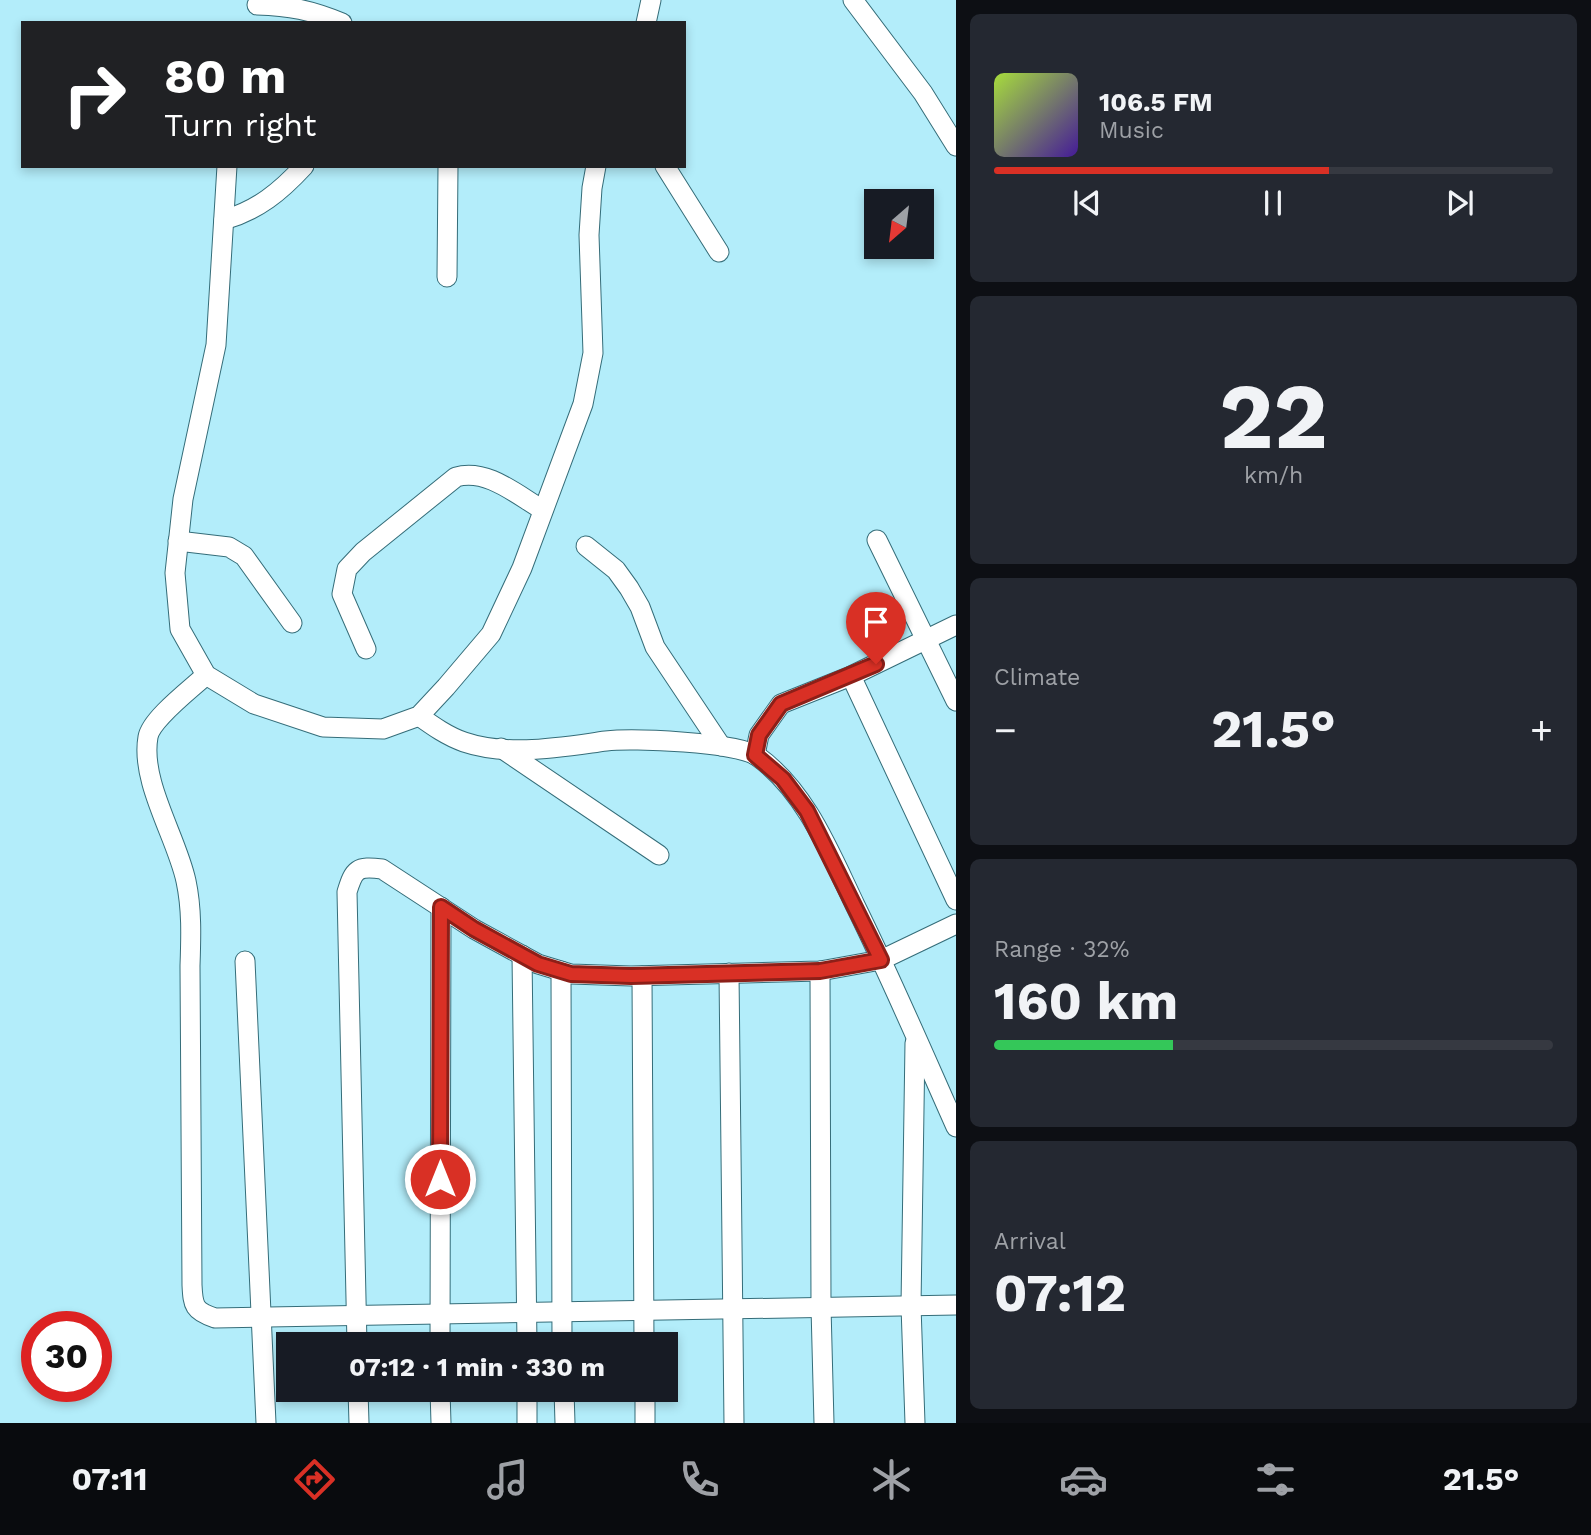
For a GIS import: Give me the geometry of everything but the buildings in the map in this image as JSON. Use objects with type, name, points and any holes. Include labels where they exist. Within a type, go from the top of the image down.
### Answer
[{"type":"street","points":[[646,21],[651,0]]},
{"type":"street","points":[[853,0],[923,93],[956,146]]},
{"type":"street","points":[[257,5],[313,10],[338,21]]},
{"type":"street","points":[[227,168],[216,345],[183,499],[178,541],[175,573],[180,629],[206,675],[254,704],[323,727],[383,729],[419,716],[491,634],[522,568],[583,404],[593,354],[589,235],[596,168]]},
{"type":"street","points":[[224,220],[245,214],[269,200],[302,168]]},
{"type":"street","points":[[447,277],[448,168]]},
{"type":"street","points":[[666,168],[719,252]]},
{"type":"street","points":[[366,649],[342,594],[347,569],[363,552],[456,477],[469,473],[484,476],[543,510]]},
{"type":"street","points":[[877,540],[956,701]]},
{"type":"street","points":[[178,541],[229,547],[244,556],[292,623]]},
{"type":"street","points":[[586,546],[615,570],[629,588],[640,607],[655,646],[720,746]]},
{"type":"street","points":[[755,755],[759,735],[781,704],[851,676],[956,625]]},
{"type":"street","points":[[206,675],[158,720],[148,735],[152,785],[186,879],[192,928],[192,1302],[200,1313],[215,1318],[956,1305]]},
{"type":"street","points":[[851,676],[956,900]]},
{"type":"street","points":[[419,716],[439,730],[464,742],[501,748],[524,749],[618,740],[732,746],[755,755],[783,779],[807,811],[881,960],[956,1127]]},
{"type":"street","points":[[501,748],[659,855]]},
{"type":"street","points":[[357,1332],[347,892],[352,875],[364,867],[382,869],[538,964],[571,974],[642,976],[820,971],[881,960],[953,933]]},
{"type":"street","points":[[440,1332],[441,907]]},
{"type":"street","points":[[522,955],[527,1332]]},
{"type":"street","points":[[245,961],[266,1423]]},
{"type":"street","points":[[561,971],[562,1332]]},
{"type":"street","points":[[820,971],[824,1423]]},
{"type":"street","points":[[729,973],[734,1423]]},
{"type":"street","points":[[642,976],[644,1332]]},
{"type":"street","points":[[915,1035],[911,1306],[915,1423]]},
{"type":"street","points":[[358,1402],[359,1423]]},
{"type":"street","points":[[440,1402],[441,1423]]},
{"type":"street","points":[[527,1402],[527,1423]]},
{"type":"street","points":[[564,1402],[565,1423]]},
{"type":"street","points":[[645,1402],[645,1423]]},
{"type":"route","points":[[440,1179],[441,907],[474,929],[538,964],[571,974],[631,976],[820,971],[881,960],[807,811],[783,779],[755,755],[759,735],[781,704],[876,664]]}]
